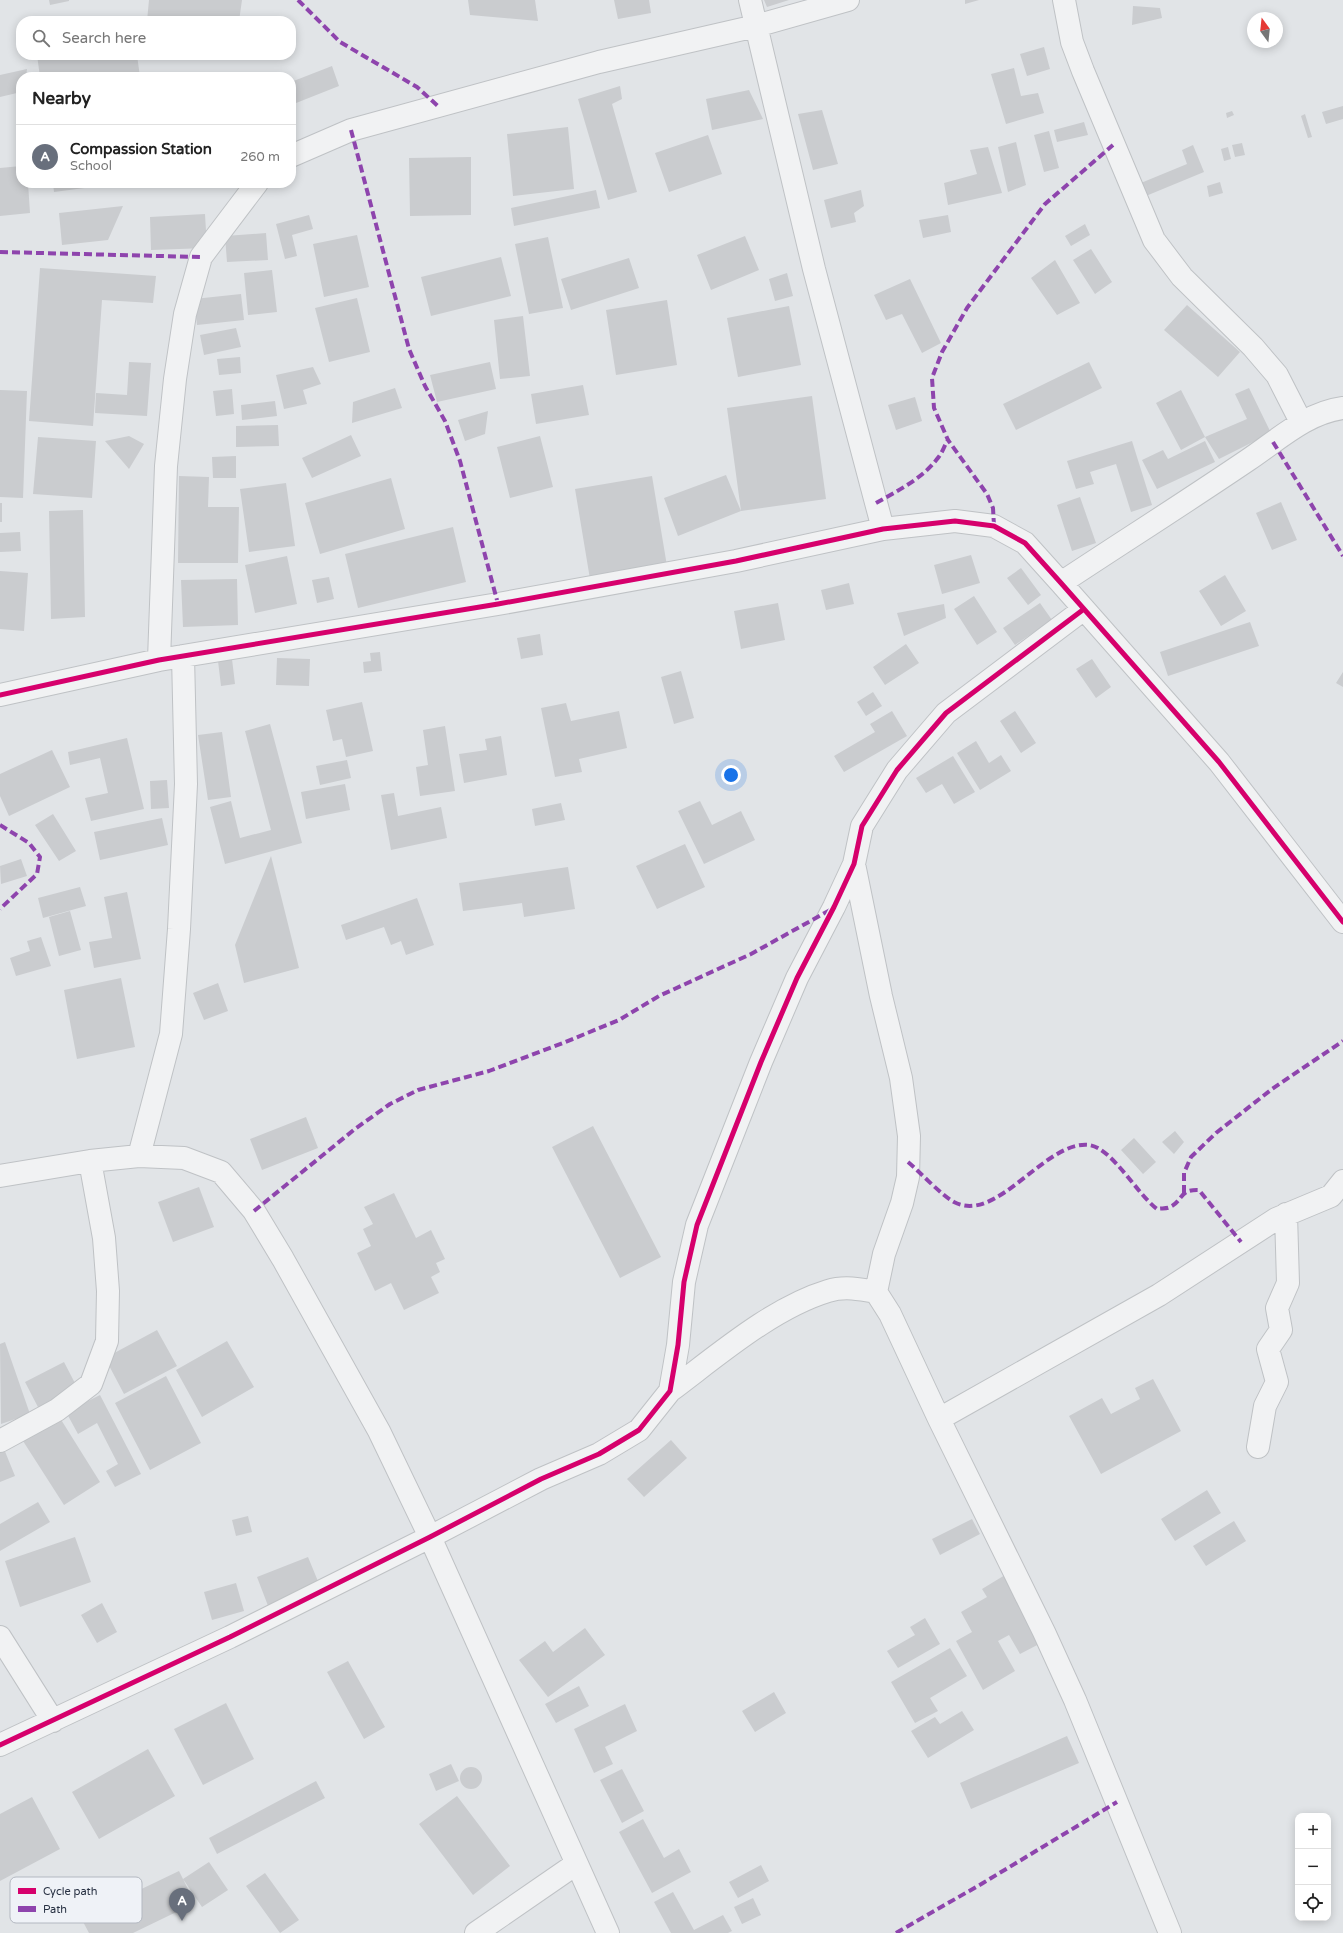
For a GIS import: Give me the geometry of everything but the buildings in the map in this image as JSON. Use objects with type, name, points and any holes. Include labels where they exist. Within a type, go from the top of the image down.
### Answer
[{"type":"street","points":[[750,0],[814,269],[883,529]]},
{"type":"street","points":[[296,154],[350,130],[600,62],[756,26],[848,0]]},
{"type":"street","points":[[1064,0],[1072,42],[1083,72],[1154,240],[1182,277],[1253,347],[1277,375],[1301,422]]},
{"type":"street","points":[[159,660],[166,466],[175,379],[185,314],[201,257],[253,188]]},
{"type":"street","points":[[1061,583],[1248,460],[1301,422],[1334,409],[1343,408]]},
{"type":"street","points":[[0,695],[159,660],[498,604],[736,561],[883,529],[955,521],[994,526],[1025,543],[1219,762],[1343,922]]},
{"type":"street","points":[[670,1391],[678,1345],[684,1282],[697,1225],[758,1069],[797,978],[834,908],[854,864],[862,826],[897,770],[946,713],[1084,609]]},
{"type":"street","points":[[139,1156],[171,1034],[179,929],[186,784],[183,656]]},
{"type":"street","points":[[854,864],[880,996],[902,1078],[909,1136],[908,1177],[902,1203],[884,1254],[876,1292],[890,1314],[939,1419],[1044,1632],[1075,1700],[1170,1933]]},
{"type":"street","points":[[0,1176],[90,1161],[139,1156],[184,1158],[221,1172],[254,1211],[283,1259],[379,1431],[430,1537],[608,1933]]},
{"type":"street","points":[[0,1441],[57,1410],[91,1384],[107,1341],[108,1291],[104,1238],[90,1161]]},
{"type":"street","points":[[939,1419],[1159,1295],[1286,1214],[1331,1196],[1343,1181]]},
{"type":"street","points":[[1258,1447],[1265,1406],[1277,1382],[1268,1349],[1281,1330],[1277,1308],[1288,1283],[1286,1214]]},
{"type":"street","points":[[0,1745],[238,1633],[542,1479],[599,1454],[639,1430],[670,1391],[784,1310],[828,1291],[854,1288],[876,1292]]},
{"type":"street","points":[[0,1636],[53,1720]]},
{"type":"street","points":[[476,1933],[576,1864]]},
{"type":"marked path","points":[[298,0],[340,42],[417,87],[439,107]]},
{"type":"marked path","points":[[351,130],[409,349],[425,386],[445,421],[460,461],[498,604]]},
{"type":"marked path","points":[[994,526],[993,508],[987,494],[948,440],[934,408],[932,378],[942,352],[967,308],[1045,204],[1113,145]]},
{"type":"marked path","points":[[0,252],[201,257]]},
{"type":"marked path","points":[[876,503],[909,484],[924,473],[939,457],[948,440]]},
{"type":"marked path","points":[[1273,442],[1343,556]]},
{"type":"marked path","points":[[0,825],[29,843],[40,857],[37,874],[0,909]]},
{"type":"marked path","points":[[254,1211],[355,1129],[390,1104],[418,1090],[489,1071],[619,1020],[659,996],[751,954],[832,909]]},
{"type":"marked path","points":[[1184,1193],[1184,1173],[1191,1157],[1216,1133],[1272,1089],[1343,1041]]},
{"type":"marked path","points":[[908,1162],[937,1189],[954,1202],[970,1206],[987,1202],[1004,1193],[1055,1155],[1072,1147],[1089,1145],[1098,1148],[1107,1154],[1149,1202],[1157,1209],[1169,1208],[1174,1205],[1184,1193],[1199,1190],[1241,1242]]},
{"type":"marked path","points":[[896,1933],[983,1883],[1117,1802]]},
{"type":"cycle path","points":[[0,695],[159,660],[498,604],[736,561],[883,529],[955,521],[994,526],[1025,543],[1219,762],[1343,922]]},
{"type":"cycle path","points":[[0,1745],[230,1637],[430,1537],[541,1479],[599,1454],[639,1430],[670,1391],[678,1345],[684,1282],[697,1225],[761,1062],[797,978],[834,907],[854,864],[862,826],[897,770],[946,713],[1084,609]]},
{"type":"place","name":"Compassion Station","points":[[182,1921]]}]
